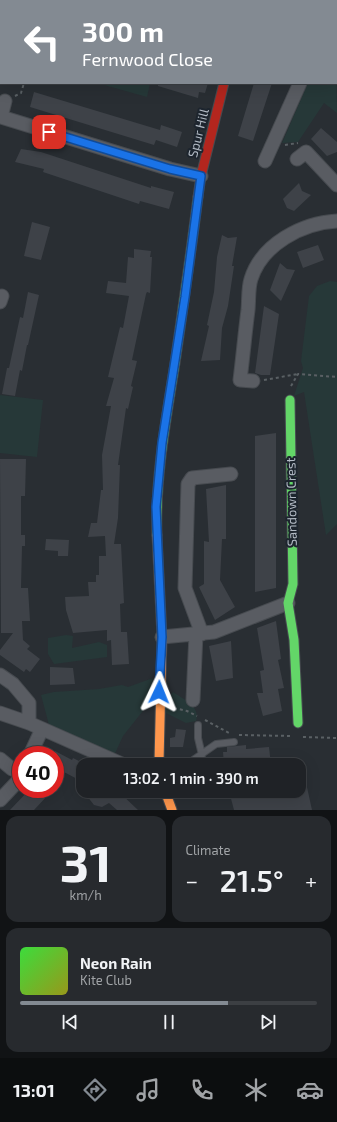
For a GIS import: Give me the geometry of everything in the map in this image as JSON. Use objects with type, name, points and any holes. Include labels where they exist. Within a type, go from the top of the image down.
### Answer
[{"type":"street","name":"Spur Hill","points":[[156,758],[162,637],[156,500],[162,443],[185,297],[201,176],[224,84]]},
{"type":"street","points":[[266,161],[300,84]]},
{"type":"street","points":[[6,101],[1,117],[165,168],[201,176]]},
{"type":"street","points":[[297,159],[306,152],[337,185]]},
{"type":"street","points":[[252,381],[240,380],[251,279],[261,260],[280,240],[300,230],[323,222],[337,221]]},
{"type":"street","name":"Sandown Crest","points":[[290,400],[293,584],[288,603],[294,640],[298,723]]},
{"type":"street","points":[[193,700],[199,634],[185,588],[188,484],[192,478],[231,474]]},
{"type":"street","points":[[162,637],[214,632],[288,603]]},
{"type":"street","points":[[0,675],[13,684],[29,703],[29,723]]},
{"type":"street","points":[[0,713],[29,723],[108,758]]},
{"type":"street","points":[[34,746],[42,729]]},
{"type":"street","points":[[0,759],[12,769]]},
{"type":"street","points":[[0,800],[12,787]]},
{"type":"street","points":[[168,798],[172,810]]},
{"type":"lane","points":[[198,725],[198,738],[202,755]]},
{"type":"lane","points":[[197,758],[216,744],[234,742]]},
{"type":"path","points":[[6,101],[20,94],[24,84]]},
{"type":"path","points":[[252,381],[298,374],[337,377]]},
{"type":"path","points":[[290,400],[286,395],[298,374]]},
{"type":"path","points":[[159,706],[187,711],[198,716]]},
{"type":"path","points":[[204,720],[234,735],[337,738]]},
{"type":"shaded area","points":[[101,84],[150,84],[147,97]]},
{"type":"shaded area","points":[[308,84],[337,84],[337,113],[324,103],[298,142],[282,143]]},
{"type":"shaded area","points":[[330,281],[337,282],[337,524],[326,535],[304,392],[294,396],[303,368],[301,361],[309,296],[317,286]]},
{"type":"shaded area","points":[[0,395],[43,400],[37,457],[0,453]]},
{"type":"shaded area","points":[[66,635],[73,636],[72,648],[99,642],[107,645],[107,657],[54,664],[48,654],[48,638]]},
{"type":"shaded area","points":[[153,678],[150,702],[123,736],[113,758],[108,758],[49,725],[41,695],[54,692],[99,689],[122,685],[128,687]]},
{"type":"shaded area","points":[[173,692],[194,707],[197,716],[196,721],[186,723],[164,712],[164,701]]},
{"type":"building","points":[[158,84],[208,84],[205,93],[199,92],[198,98],[158,86]]},
{"type":"building","points":[[254,84],[272,84],[253,141],[238,136]]},
{"type":"building","points":[[34,92],[160,130],[161,125],[182,132],[177,147],[156,140],[154,145],[30,107]]},
{"type":"building","points":[[321,128],[337,142],[337,152],[327,156],[311,139]]},
{"type":"building","points":[[21,149],[41,152],[151,188],[151,186],[174,192],[169,209],[140,201],[139,204],[43,172],[44,169],[15,162]]},
{"type":"building","points":[[299,183],[302,191],[311,195],[294,211],[287,208],[283,199]]},
{"type":"building","points":[[32,222],[50,227],[41,260],[24,256]]},
{"type":"building","points":[[222,235],[228,238],[237,237],[232,266],[234,266],[228,306],[222,328],[220,360],[201,361],[209,326],[207,325],[214,292],[217,257]]},
{"type":"building","points":[[318,245],[324,260],[303,268],[297,252]]},
{"type":"building","points":[[134,249],[151,251],[150,257],[152,257],[150,293],[147,292],[146,294],[132,360],[137,361],[131,386],[133,387],[128,409],[126,408],[118,465],[120,465],[118,518],[114,544],[121,544],[124,603],[120,604],[121,632],[127,632],[129,664],[112,665],[111,640],[107,641],[107,630],[73,633],[66,610],[65,597],[89,596],[88,582],[96,582],[96,575],[99,575],[99,556],[106,556],[105,536],[88,537],[91,523],[97,523],[101,490],[103,490],[102,455],[111,406],[106,406],[114,378],[108,377],[120,327],[123,328],[129,296],[106,293],[108,281],[126,283],[128,257],[134,258]]},
{"type":"building","points":[[280,263],[287,269],[295,270],[281,301],[270,290]]},
{"type":"building","points":[[28,292],[39,295],[22,371],[20,370],[15,396],[2,394],[20,317],[23,318]]},
{"type":"building","points":[[264,306],[279,314],[270,375],[255,373]]},
{"type":"building","points":[[276,433],[276,588],[255,592],[255,436]]},
{"type":"building","points":[[0,459],[26,459],[25,496],[21,496],[21,535],[25,535],[25,546],[22,546],[21,588],[28,588],[30,621],[22,621],[23,640],[30,646],[27,649],[40,659],[30,672],[26,669],[24,672],[0,655],[0,650],[13,633],[1,633]]},
{"type":"building","points":[[226,485],[226,539],[222,539],[220,580],[235,607],[215,620],[199,587],[204,584],[204,541],[209,542],[206,489]]},
{"type":"building","points":[[46,539],[69,540],[68,556],[58,556],[58,551],[45,550]]},
{"type":"building","points":[[276,621],[281,659],[278,660],[284,688],[278,689],[282,711],[263,716],[257,693],[263,693],[260,671],[264,670],[257,628]]},
{"type":"building","points":[[231,641],[233,678],[216,681],[209,646]]},
{"type":"building","points":[[50,667],[73,668],[75,684],[50,685]]},
{"type":"building","points":[[176,729],[186,730],[183,747],[170,747],[170,738],[175,737]]},
{"type":"building","points":[[246,745],[246,749],[269,747],[270,758],[223,758],[223,752],[227,752],[227,747]]},
{"type":"building","points":[[64,756],[72,760],[73,758],[76,760],[76,778],[64,772]]},
{"type":"building","points":[[306,783],[312,810],[234,810],[231,798],[306,798]]},
{"type":"building","points":[[21,798],[45,798],[34,810],[10,810]]},
{"type":"building","points":[[89,798],[125,798],[138,810],[117,810],[109,803],[102,807],[94,805]]},
{"type":"traffic: fast","points":[[157,535],[159,471],[198,197]]},
{"type":"traffic: fast","points":[[290,400],[293,584],[288,603],[294,640],[298,723]]},
{"type":"traffic: slow","points":[[157,535],[162,637],[159,758]]},
{"type":"traffic: slow","points":[[168,798],[172,810]]},
{"type":"traffic: jam","points":[[198,197],[201,176],[224,84]]},
{"type":"route","points":[[49,132],[170,169],[201,176],[185,297],[162,443],[156,507],[160,624],[162,637],[159,692]]}]
